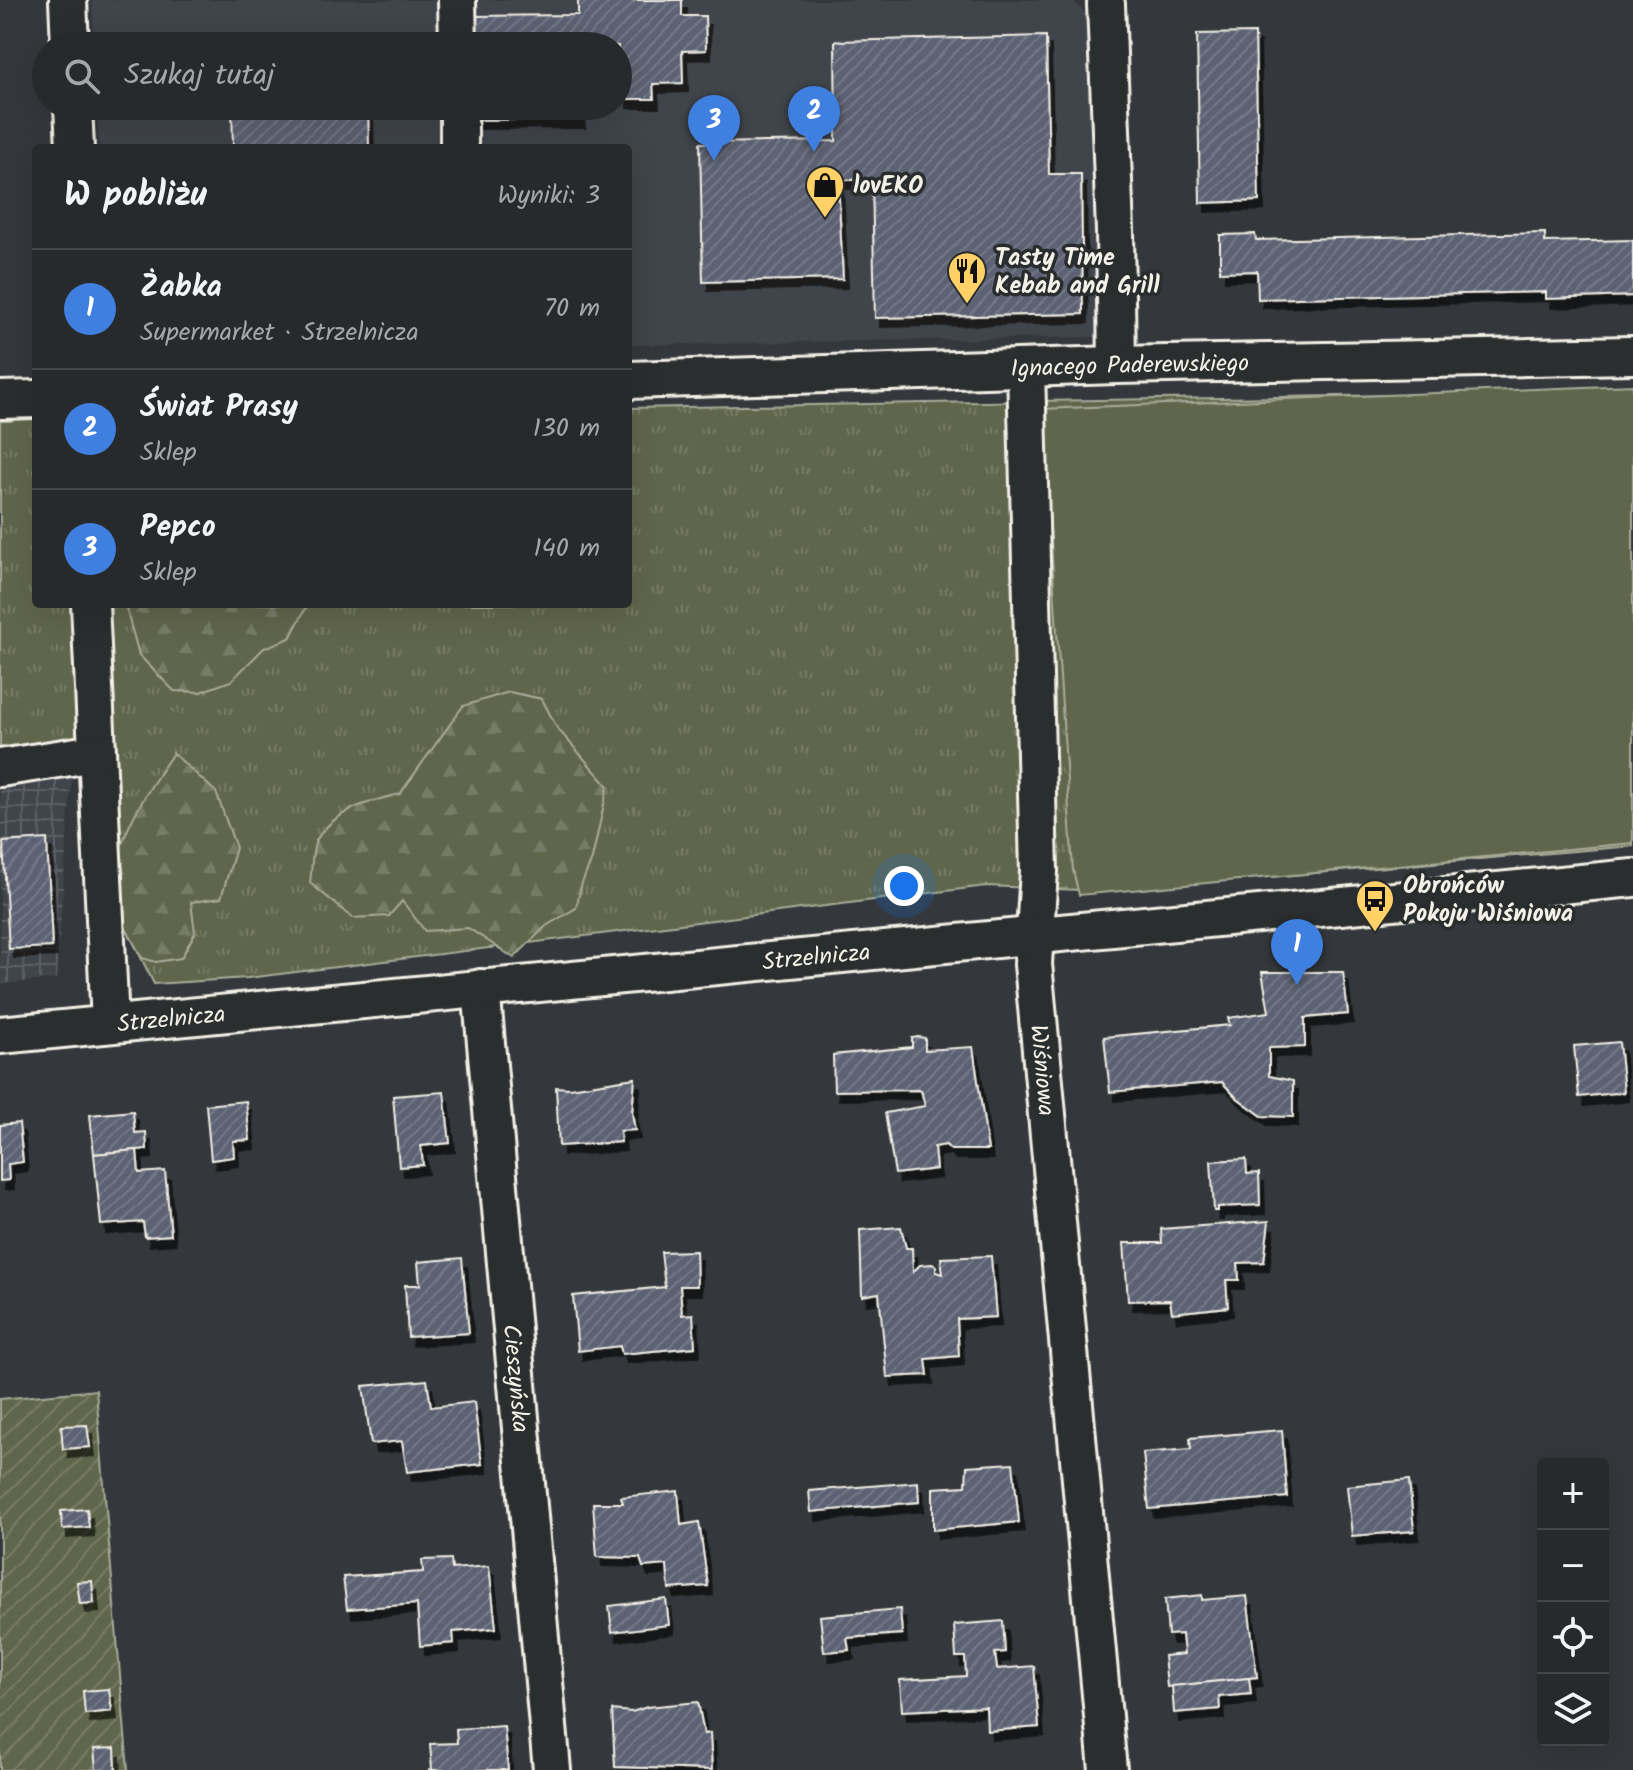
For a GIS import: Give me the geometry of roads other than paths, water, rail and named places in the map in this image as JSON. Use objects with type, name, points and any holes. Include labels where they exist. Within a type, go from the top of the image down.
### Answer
[{"type":"street","points":[[68,0],[69,32]]},
{"type":"street","points":[[457,0],[458,32]]},
{"type":"street","points":[[1106,4],[1117,365]]},
{"type":"street","points":[[74,120],[75,144]]},
{"type":"street","points":[[459,120],[459,144]]},
{"type":"street","name":"Ignacego Paderewskiego","points":[[632,380],[1117,365],[1633,355]]},
{"type":"street","name":"Wiśniowa","points":[[1026,369],[1039,871],[1033,964],[1108,1770]]},
{"type":"street","points":[[0,400],[32,399]]},
{"type":"street","points":[[90,608],[110,1024]]},
{"type":"street","points":[[0,768],[96,753]]},
{"type":"street","name":"Strzelnicza","points":[[0,1035],[1633,878]]},
{"type":"street","name":"Cieszyńska","points":[[481,988],[552,1770]]},
{"type":"place","name":"Świat Prasy","points":[[814,152]]},
{"type":"place","name":"Pepco","points":[[714,161]]},
{"type":"place","name":"lovEKO","points":[[825,219]]},
{"type":"place","name":"Tasty Time Kebab and Grill","points":[[967,305]]},
{"type":"place","name":"Obrońców Pokoju Wiśniowa","points":[[1375,933]]},
{"type":"place","name":"Żabka","points":[[1297,985]]}]
